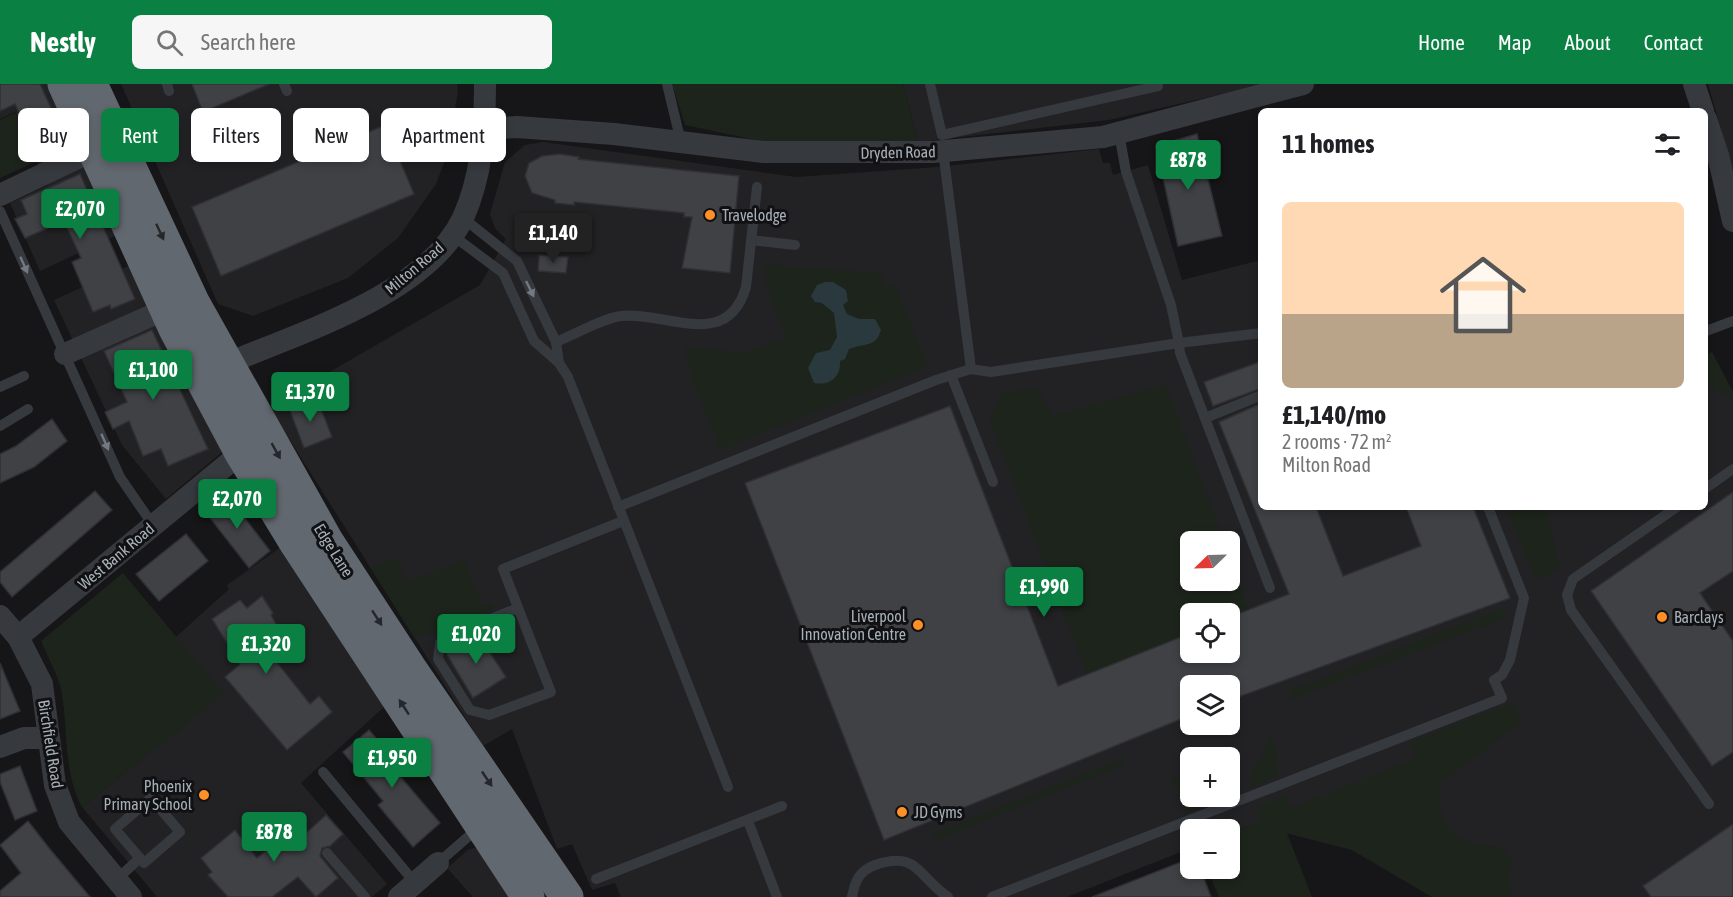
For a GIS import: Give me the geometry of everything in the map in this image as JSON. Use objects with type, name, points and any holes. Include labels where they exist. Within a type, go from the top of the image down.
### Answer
[{"type":"highway","name":"Edge Lane","points":[[64,84],[166,309],[213,370],[410,669],[567,897]]},
{"type":"highway","name":"Edge Lane","points":[[91,84],[193,302],[241,453],[295,542],[528,897]]},
{"type":"street","name":"Milton Road","points":[[485,84],[485,108]]},
{"type":"street","name":"Dryden Road","points":[[506,128],[681,142],[764,152],[943,151],[1119,133],[1303,84]]},
{"type":"street","points":[[1694,84],[1702,108]]},
{"type":"street","points":[[1708,125],[1718,155],[1733,221]]},
{"type":"street","points":[[0,195],[94,150]]},
{"type":"street","name":"Milton Road","points":[[213,370],[356,310],[395,287],[432,257],[457,226],[477,175],[479,162]]},
{"type":"street","points":[[65,354],[166,309]]},
{"type":"street","name":"West Bank Road","points":[[18,637],[241,453]]},
{"type":"street","name":"Birchfield Road","points":[[0,616],[18,637],[42,684],[54,785],[69,822],[131,897]]},
{"type":"street","points":[[0,747],[24,738],[47,738]]},
{"type":"lane","points":[[667,84],[681,142]]},
{"type":"lane","points":[[930,84],[942,135],[1158,86],[1157,84]]},
{"type":"lane","points":[[1119,133],[1126,172],[1179,332],[1180,353],[1270,588]]},
{"type":"lane","points":[[943,151],[971,369]]},
{"type":"lane","points":[[556,342],[620,316],[704,325],[733,314],[741,302],[746,287],[757,187]]},
{"type":"lane","points":[[0,211],[120,477],[153,525]]},
{"type":"lane","points":[[457,226],[517,261],[556,342],[559,363]]},
{"type":"lane","points":[[457,226],[502,273],[534,341],[559,363],[568,377],[728,787]]},
{"type":"lane","points":[[751,240],[795,245]]},
{"type":"lane","points":[[1708,330],[1733,321]]},
{"type":"lane","points":[[618,507],[971,369],[992,372],[1179,343],[1258,333]]},
{"type":"lane","points":[[951,375],[993,482]]},
{"type":"lane","points":[[0,387],[24,376]]},
{"type":"lane","points":[[1205,418],[1258,398]]},
{"type":"lane","points":[[0,426],[28,409]]},
{"type":"lane","points":[[1708,487],[1733,469]]},
{"type":"lane","points":[[992,897],[1502,699],[1494,680],[1502,675],[1510,660],[1524,598],[1489,510]]},
{"type":"lane","points":[[1673,510],[1572,579],[1567,595],[1570,610],[1709,804]]},
{"type":"lane","points":[[518,608],[446,637],[440,643],[438,659],[470,710],[489,715],[551,692],[503,569],[623,521]]},
{"type":"lane","points":[[323,772],[419,879],[480,827]]},
{"type":"lane","points":[[151,798],[180,832],[144,863],[140,858],[115,829],[151,798]]},
{"type":"lane","points":[[596,879],[782,806]]},
{"type":"lane","points":[[747,821],[777,897]]},
{"type":"lane","points":[[327,853],[365,897]]},
{"type":"lane","points":[[116,880],[140,858]]},
{"type":"lane","points":[[852,897],[855,881],[865,869],[889,860],[903,859],[916,866],[948,897]]},
{"type":"shaded area","points":[[0,84],[52,84],[63,108],[18,108],[18,119],[15,112],[0,119]]},
{"type":"shaded area","points":[[121,84],[457,84],[458,91],[455,108],[381,108],[381,162],[444,162],[436,184],[398,238],[348,278],[253,316],[218,304],[155,162],[179,162],[179,108],[132,108]]},
{"type":"shaded area","points":[[672,84],[903,84],[918,142],[760,141],[685,125]]},
{"type":"shaded area","points":[[903,84],[1265,84],[1109,120],[918,142]]},
{"type":"shaded area","points":[[1708,84],[1733,84],[1733,171]]},
{"type":"shaded area","points":[[15,113],[18,120],[18,162],[35,162],[0,178],[0,120]]},
{"type":"shaded area","points":[[543,142],[796,177],[937,167],[1099,149],[1103,163],[1110,163],[1113,175],[1148,165],[1182,280],[1258,261],[1258,510],[1708,510],[1708,354],[1712,352],[1733,392],[1733,897],[1432,897],[1352,850],[1286,833],[1262,821],[1240,829],[1240,819],[1180,819],[1180,852],[1067,897],[621,897],[615,883],[592,890],[572,844],[557,849],[512,729],[483,746],[269,407],[480,285],[506,239],[495,228],[490,214],[505,162],[525,145]]},
{"type":"shaded area","points":[[38,162],[87,162],[119,234],[40,271],[10,203],[48,185]]},
{"type":"shaded area","points":[[133,264],[222,452],[166,499],[122,445],[54,300]]},
{"type":"shaded area","points":[[764,265],[879,273],[886,286],[894,283],[928,366],[720,450],[691,374],[684,347],[744,353],[786,337],[769,294]]},
{"type":"shaded area","points":[[833,282],[846,290],[848,301],[843,305],[847,314],[859,319],[875,319],[881,330],[873,342],[849,349],[845,359],[840,361],[836,376],[829,382],[819,384],[814,383],[808,368],[816,353],[830,350],[837,337],[834,313],[822,303],[815,302],[811,296],[817,285]]},
{"type":"shaded area","points":[[1712,352],[1733,392],[1733,398],[1708,387],[1708,354]]},
{"type":"shaded area","points":[[1165,384],[1220,531],[1180,531],[1180,591],[1240,591],[1240,585],[1249,609],[1240,613],[1240,603],[1180,603],[1180,637],[1087,675],[990,420],[1003,392],[1037,389],[1053,416]]},
{"type":"shaded area","points":[[1507,510],[1547,510],[1560,569],[1536,580]]},
{"type":"shaded area","points":[[281,547],[385,706],[301,783],[387,884],[372,897],[157,897],[82,807],[223,694],[176,637],[229,589],[227,585]]},
{"type":"shaded area","points":[[397,558],[407,582],[464,560],[482,607],[491,603],[494,608],[415,639],[370,567]]},
{"type":"shaded area","points":[[123,573],[224,694],[82,807],[71,779],[61,689],[41,641]]},
{"type":"shaded area","points":[[1501,609],[1505,618],[1292,699],[1289,691]]},
{"type":"shaded area","points":[[1513,702],[1523,721],[1440,783],[1442,812],[1452,832],[1460,839],[1471,843],[1500,846],[1512,862],[1508,880],[1512,897],[1432,897],[1352,850],[1287,833],[1312,897],[1219,897],[1211,879],[1240,879],[1240,829],[1261,821],[1257,807],[1286,796],[1291,808],[1416,758],[1410,743]]},
{"type":"shaded area","points":[[1269,734],[1278,759],[1278,774],[1252,789],[1249,777],[1265,752]]},
{"type":"shaded area","points":[[1124,758],[1127,764],[939,839],[930,835]]},
{"type":"shaded area","points":[[1170,772],[1180,781],[1180,798]]},
{"type":"shaded area","points":[[1184,807],[1202,807],[1186,813]]},
{"type":"shaded area","points":[[469,849],[480,850],[513,897],[473,897],[447,868]]},
{"type":"building","points":[[0,84],[40,84],[51,108],[18,108],[18,111],[15,104],[0,111]]},
{"type":"building","points":[[192,84],[269,84],[212,108],[201,108]]},
{"type":"building","points":[[381,127],[381,162],[401,162],[414,194],[221,276],[192,207],[298,162],[369,162],[369,132]]},
{"type":"building","points":[[1197,134],[1222,236],[1178,246],[1156,146]]},
{"type":"building","name":"Travelodge","points":[[560,154],[579,157],[578,159],[739,176],[730,273],[682,268],[692,217],[684,217],[684,213],[574,202],[574,205],[555,203],[555,200],[532,193],[525,176],[529,163],[542,156]]},
{"type":"building","points":[[80,174],[135,299],[111,309],[110,305],[93,312],[72,262],[81,258],[64,221],[25,238],[15,219],[27,214],[21,200]]},
{"type":"building","points":[[539,255],[568,257],[566,273],[538,271]]},
{"type":"building","points":[[152,330],[208,449],[168,466],[161,449],[143,456],[129,421],[113,429],[105,412],[127,402],[104,351]]},
{"type":"building","points":[[1258,362],[1258,389],[1213,406],[1204,382]]},
{"type":"building","points":[[317,398],[332,437],[304,448],[289,408]]},
{"type":"building","name":"Liverpool Innovation Centre","points":[[1258,405],[1258,510],[1317,510],[1343,576],[1421,546],[1407,510],[1474,510],[1510,598],[1240,696],[1240,675],[1180,675],[1180,719],[884,840],[745,483],[950,406],[1058,686],[1180,637],[1180,663],[1240,663],[1240,613],[1289,594],[1219,422]]},
{"type":"building","points":[[52,419],[67,441],[34,467],[0,483],[0,454],[16,446]]},
{"type":"building","points":[[95,491],[112,510],[12,597],[0,582],[0,572]]},
{"type":"building","points":[[225,492],[270,551],[249,568],[203,509]]},
{"type":"building","name":"Barclays","points":[[1733,492],[1733,571],[1700,593],[1733,641],[1733,752],[1712,766],[1591,591]]},
{"type":"building","points":[[186,534],[208,561],[159,601],[136,574]]},
{"type":"building","points":[[262,596],[273,613],[271,615],[276,624],[256,636],[310,704],[319,696],[332,712],[287,750],[225,677],[240,664],[212,619],[240,600],[247,608]]},
{"type":"building","points":[[477,633],[506,677],[473,698],[446,653]]},
{"type":"building","points":[[0,663],[20,711],[0,719]]},
{"type":"building","points":[[369,730],[404,771],[399,775],[440,823],[413,847],[378,805],[383,801],[343,752]]},
{"type":"building","points":[[20,766],[37,811],[15,820],[0,782],[0,774]]},
{"type":"building","points":[[326,815],[343,834],[330,846],[322,848],[320,856],[338,878],[316,897],[298,877],[272,897],[228,897],[208,875],[212,872],[201,858],[235,830],[257,858],[297,825],[305,834]]},
{"type":"building","points":[[28,821],[90,897],[0,897],[0,891],[21,873],[0,845]]},
{"type":"building","points":[[1733,824],[1733,897],[1651,897],[1643,886]]},
{"type":"building","points":[[1180,862],[1180,879],[1204,879],[1211,897],[1092,897]]},
{"type":"place","name":"Travelodge","points":[[710,215]]},
{"type":"place","name":"Barclays","points":[[1662,617]]},
{"type":"place","name":"Liverpool Innovation Centre","points":[[918,625]]},
{"type":"place","name":"Phoenix Primary School","points":[[204,795]]},
{"type":"place","name":"JD Gyms","points":[[902,812]]}]
